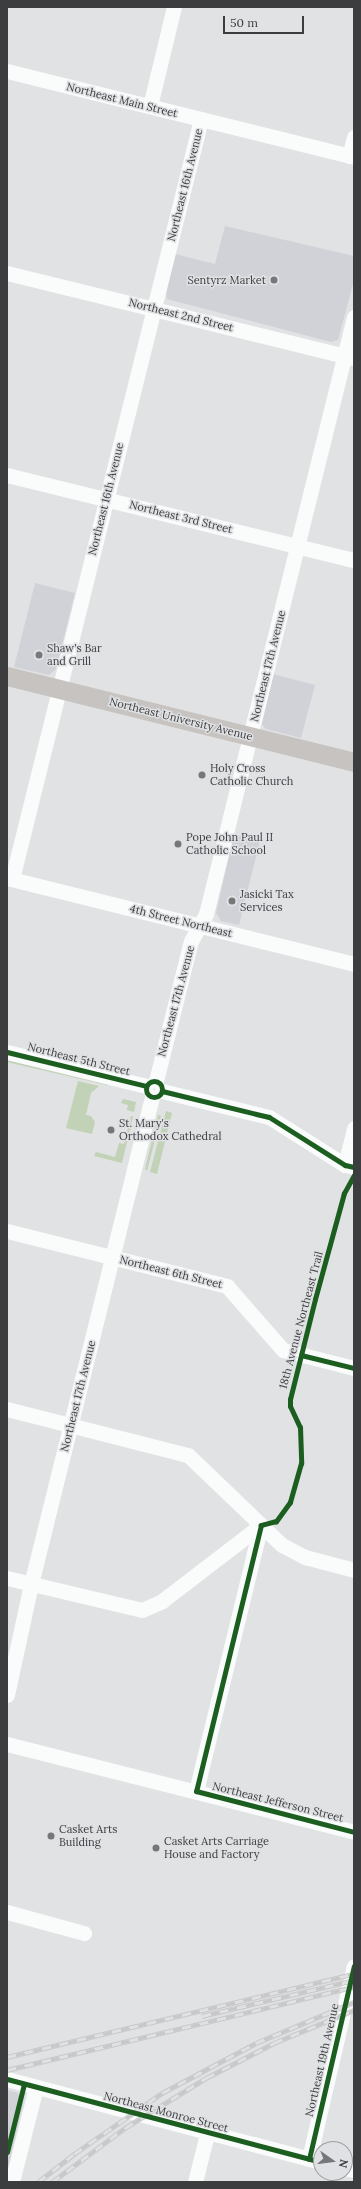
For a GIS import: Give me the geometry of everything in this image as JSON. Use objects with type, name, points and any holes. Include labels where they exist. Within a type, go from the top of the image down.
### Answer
[{"type":"main road","name":"Northeast University Avenue","points":[[7,676],[354,762]]},
{"type":"street","points":[[150,106],[174,7]]},
{"type":"street","name":"Northeast Main Street","points":[[7,71],[352,157]]},
{"type":"street","name":"Northeast 16th Avenue","points":[[9,879],[59,689],[201,119]]},
{"type":"street","points":[[352,157],[354,137]]},
{"type":"street","name":"Northeast 2nd Street","points":[[7,273],[349,357]]},
{"type":"street","name":"Northeast 17th Avenue","points":[[7,1695],[31,1584],[191,941],[206,914],[297,546],[349,357],[354,317]]},
{"type":"street","name":"Northeast 3rd Street","points":[[7,475],[354,560]]},
{"type":"street","name":"4th Street Northeast","points":[[9,879],[354,964]]},
{"type":"street","name":"Northeast 5th Street","points":[[7,1052],[269,1117],[350,1166]]},
{"type":"street","points":[[350,1166],[354,1128]]},
{"type":"street","name":"Northeast 6th Street","points":[[7,1230],[227,1286],[283,1350],[354,1368]]},
{"type":"street","points":[[7,1409],[188,1455],[282,1545],[305,1557],[354,1570]]},
{"type":"street","points":[[7,1578],[142,1610],[152,1607],[261,1526]]},
{"type":"street","points":[[196,1791],[261,1526]]},
{"type":"street","name":"Northeast Jefferson Street","points":[[7,1744],[354,1832]]},
{"type":"street","points":[[7,1912],[84,1933]]},
{"type":"street","name":"Northeast 19th Avenue","points":[[319,2141],[354,1966]]},
{"type":"street","name":"Northeast Monroe Street","points":[[7,2079],[207,2134],[313,2160]]},
{"type":"street","points":[[12,2182],[36,2087]]},
{"type":"street","points":[[195,2182],[207,2134]]},
{"type":"shaded area","points":[[225,226],[354,256],[354,280],[338,340],[331,342],[167,299],[166,292],[175,254],[215,264]]},
{"type":"shaded area","points":[[35,583],[75,593],[56,669],[49,675],[14,667]]},
{"type":"shaded area","points":[[273,674],[315,685],[301,738],[266,729],[262,724]]},
{"type":"shaded area","points":[[234,834],[260,841],[239,925],[221,921],[216,913]]},
{"type":"shaded area","points":[[7,2090],[18,2093],[23,2104],[7,2171]]},
{"type":"green space","points":[[7,1060],[108,1083],[108,1085],[7,1062]]},
{"type":"green space","points":[[78,1081],[99,1086],[91,1093],[86,1115],[91,1116],[95,1122],[92,1134],[66,1128]]},
{"type":"green space","points":[[123,1099],[136,1102],[134,1112],[127,1110],[128,1105],[121,1103]]},
{"type":"green space","points":[[166,1111],[172,1113],[157,1174],[150,1172]]},
{"type":"green space","points":[[158,1115],[161,1116],[147,1171],[145,1169]]},
{"type":"green space","points":[[131,1116],[133,1116],[122,1163],[94,1156],[96,1152],[115,1157],[119,1143],[124,1144]]},
{"type":"railway","points":[[7,2057],[354,1974]]},
{"type":"railway","points":[[202,2016],[354,1980]]},
{"type":"railway","points":[[7,2070],[354,1987]]},
{"type":"railway","points":[[38,2182],[74,2154],[162,2093],[256,2043],[354,2002]]},
{"type":"railway","points":[[52,2182],[125,2128],[206,2078],[274,2043],[354,2010]]},
{"type":"cycle path","points":[[7,1052],[146,1086]]},
{"type":"cycle path","points":[[151,1081],[157,1081],[162,1086],[162,1089],[160,1095],[157,1097],[151,1097],[146,1092],[146,1086],[151,1081]]},
{"type":"cycle path","points":[[162,1091],[269,1117],[345,1165],[354,1167]]},
{"type":"cycle path","name":"18th Avenue Northeast Trail","points":[[354,1175],[344,1193],[290,1399],[290,1406],[300,1427],[301,1463],[290,1502],[276,1521],[261,1525],[196,1791],[354,1832]]},
{"type":"cycle path","name":"18th Avenue Northeast Trail","points":[[301,1355],[354,1368]]},
{"type":"cycle path","points":[[309,2159],[354,1966]]},
{"type":"cycle path","points":[[7,2079],[313,2160]]},
{"type":"cycle path","points":[[7,2152],[24,2084]]},
{"type":"place","name":"Sentyrz Market","points":[[274,280]]},
{"type":"place","name":"Shaw's Bar and Grill","points":[[39,655]]},
{"type":"place","name":"Holy Cross Catholic Church","points":[[202,775]]},
{"type":"place","name":"Pope John Paul II Catholic School","points":[[178,844]]},
{"type":"place","name":"Jasicki Tax Services","points":[[232,901]]},
{"type":"place","name":"St. Mary's Orthodox Cathedral","points":[[111,1130]]},
{"type":"place","name":"Casket Arts Building","points":[[51,1836]]},
{"type":"place","name":"Casket Arts Carriage House and Factory","points":[[156,1848]]}]
